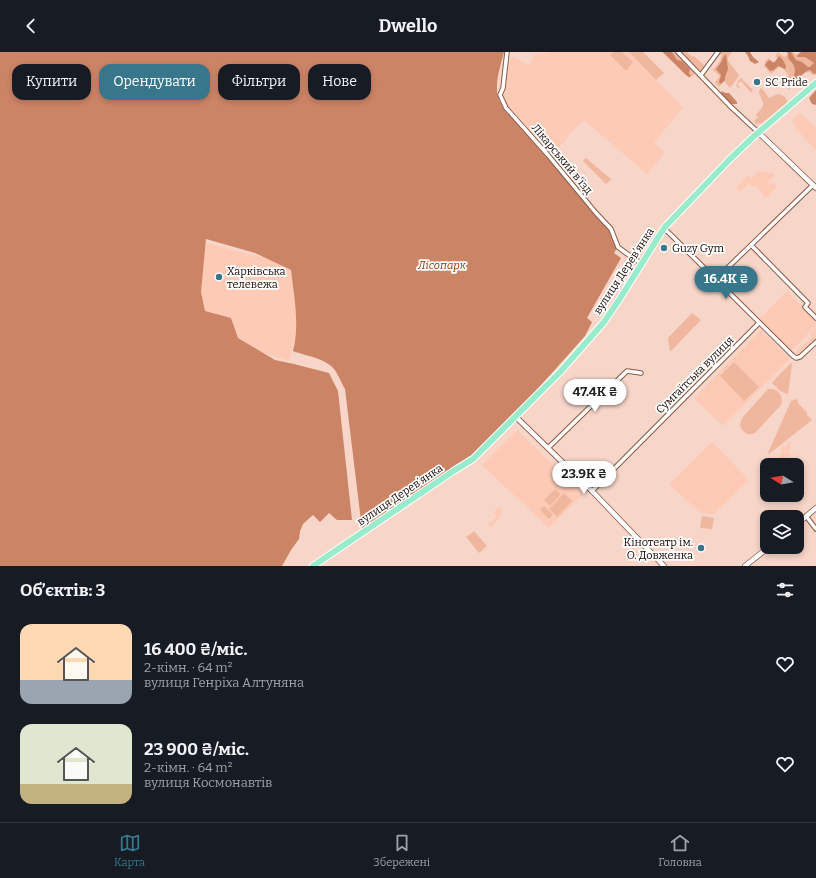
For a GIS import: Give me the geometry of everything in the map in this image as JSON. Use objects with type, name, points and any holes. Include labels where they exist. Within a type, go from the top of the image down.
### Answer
[{"type":"main road","name":"вулиця Дерев’янка","points":[[313,566],[472,459],[516,417],[561,371],[604,322],[664,228],[730,159],[816,83]]},
{"type":"street","name":"Лікарський в'їзд","points":[[507,52],[503,88],[500,95],[506,108],[611,229],[618,247],[642,264]]},
{"type":"street","points":[[678,52],[731,107],[814,186],[716,280]]},
{"type":"street","points":[[701,75],[718,52]]},
{"type":"street","points":[[664,228],[793,356],[796,358],[800,357],[816,342]]},
{"type":"street","points":[[751,245],[808,303],[805,307],[816,318]]},
{"type":"street","name":"Сумгаїтська вулиця","points":[[592,491],[759,323]]},
{"type":"street","points":[[548,448],[627,370],[641,373]]},
{"type":"street","points":[[516,417],[592,491],[664,566]]},
{"type":"street","points":[[816,508],[806,516],[816,529]]},
{"type":"street","points":[[745,566],[760,554]]},
{"type":"shaded area","points":[[546,52],[629,52],[683,107],[654,143],[663,151],[663,155],[647,174],[584,120],[571,132],[564,142],[551,153],[507,105],[504,95],[504,84],[511,59],[513,57],[529,65],[535,54],[546,54]]},
{"type":"shaded area","points":[[613,52],[622,52],[633,62],[626,71],[610,55]]},
{"type":"shaded area","points":[[629,52],[643,52],[664,73],[656,80]]},
{"type":"shaded area","points":[[662,52],[675,52],[693,70],[695,74],[689,78]]},
{"type":"shaded area","points":[[680,52],[687,52],[691,56],[695,57],[704,65],[702,69],[700,70]]},
{"type":"shaded area","points":[[720,52],[732,52],[728,58],[728,61],[739,75],[730,88],[724,81],[719,87],[715,82],[720,76],[713,70],[721,60],[720,59],[722,56]]},
{"type":"shaded area","points":[[778,52],[784,57],[788,54],[786,52],[793,52],[796,55],[800,52],[816,52],[816,75],[809,72],[805,73],[798,79],[799,81],[788,90],[788,74],[784,69],[780,66],[771,74],[764,66],[765,62],[769,58],[773,62],[778,59],[775,56]]},
{"type":"shaded area","points":[[741,78],[753,90],[751,93],[741,81],[737,84],[740,88],[739,89],[736,85]]},
{"type":"shaded area","points":[[761,88],[769,98],[778,94],[784,96],[788,102],[762,123],[756,124],[754,121],[758,117],[756,115],[763,105],[759,91]]},
{"type":"shaded area","points":[[799,113],[816,128],[816,150],[795,128],[797,126],[792,121]]},
{"type":"shaded area","points":[[586,158],[611,180],[606,184],[583,161]]},
{"type":"shaded area","points":[[759,171],[762,173],[765,171],[769,174],[771,172],[775,175],[768,182],[771,185],[774,183],[777,187],[766,198],[755,185],[753,187],[749,183],[739,192],[736,188],[747,176],[751,179]]},
{"type":"shaded area","points":[[206,243],[301,267],[309,284],[289,361],[185,328]]},
{"type":"shaded area","points":[[787,291],[816,320],[816,325],[791,351],[759,320]]},
{"type":"shaded area","points":[[692,313],[701,320],[670,352],[668,338]]},
{"type":"shaded area","points":[[816,327],[816,338],[798,356],[795,353],[812,337],[810,334]]},
{"type":"shaded area","points":[[761,330],[790,359],[723,426],[694,398]]},
{"type":"shaded area","points":[[734,362],[759,387],[744,401],[720,376]]},
{"type":"shaded area","points":[[791,363],[788,394],[780,391],[772,383]]},
{"type":"shaded area","points":[[768,389],[775,390],[781,395],[781,405],[755,433],[747,434],[742,430],[740,425],[742,418]]},
{"type":"shaded area","points":[[797,399],[798,403],[812,420],[769,454],[768,453],[791,401]]},
{"type":"shaded area","points":[[517,430],[583,494],[549,528],[482,465]]},
{"type":"shaded area","points":[[712,442],[749,480],[714,514],[701,513],[670,484]]},
{"type":"shaded area","points":[[788,442],[791,443],[789,456],[786,456],[786,458],[780,458],[782,446],[786,447]]},
{"type":"shaded area","points":[[555,489],[561,494],[550,506],[544,500]]},
{"type":"shaded area","points":[[564,493],[572,501],[557,517],[549,509]]},
{"type":"shaded area","points":[[544,506],[553,515],[549,519],[540,510]]},
{"type":"shaded area","points":[[498,507],[502,510],[500,513],[502,514],[492,527],[487,523],[488,521],[491,523],[497,515],[494,512]]},
{"type":"shaded area","points":[[702,516],[714,518],[712,529],[700,528]]},
{"type":"shaded area","points":[[474,531],[487,546],[479,553],[466,537]]},
{"type":"green space","name":"Лісопарк","points":[[0,52],[504,52],[497,85],[498,98],[502,107],[610,230],[617,248],[614,253],[621,258],[587,318],[592,322],[585,336],[509,421],[475,454],[362,529],[345,389],[334,369],[326,362],[293,351],[296,321],[291,270],[255,253],[206,239],[201,292],[205,311],[231,318],[238,338],[275,360],[329,373],[338,391],[352,520],[337,520],[329,513],[320,522],[313,515],[303,524],[299,539],[282,566],[0,566]]},
{"type":"green space","points":[[663,52],[672,52],[677,60],[682,61],[690,69],[689,73],[691,76],[689,77],[685,74]]},
{"type":"green space","points":[[745,52],[750,52],[759,62],[755,64],[750,61]]},
{"type":"green space","points":[[787,52],[791,52],[796,60],[810,67],[814,63],[813,62],[805,57],[797,56],[801,52],[816,52],[816,73],[814,74],[810,70],[807,71],[794,84],[789,86],[794,76],[795,68],[788,58]]},
{"type":"green space","points":[[726,54],[728,69],[725,80],[720,84],[719,82],[721,75],[716,69]]},
{"type":"green space","points":[[779,56],[784,61],[786,68],[785,69],[778,66],[774,70],[770,71],[765,65],[769,60],[774,63]]},
{"type":"green space","points":[[816,90],[816,105],[812,104],[809,98]]},
{"type":"green space","points":[[722,91],[729,93],[737,104],[732,104],[721,95]]},
{"type":"place","name":"SC Pride","points":[[757,82]]},
{"type":"place","name":"Guzy Gym","points":[[664,248]]},
{"type":"place","name":"Харківська телевежа","points":[[219,277]]},
{"type":"place","name":"Кінотеатр ім. О. Довженка","points":[[701,548]]}]
